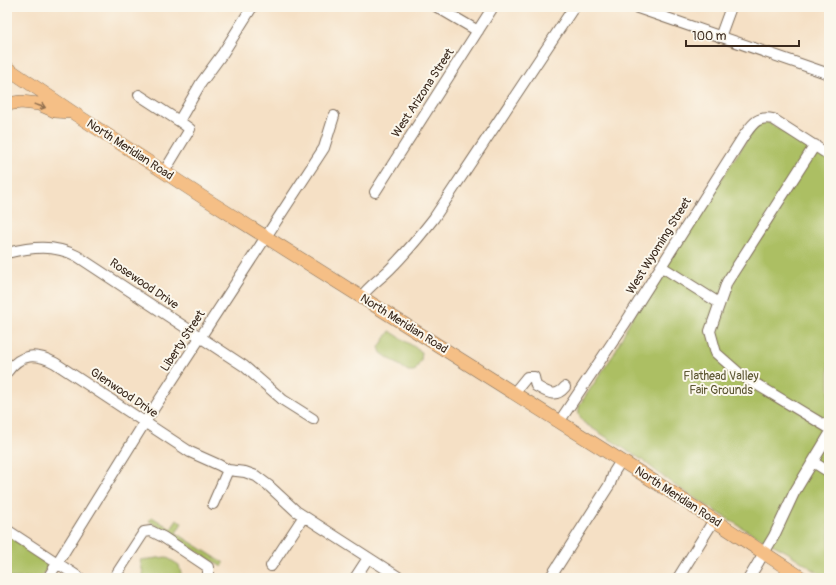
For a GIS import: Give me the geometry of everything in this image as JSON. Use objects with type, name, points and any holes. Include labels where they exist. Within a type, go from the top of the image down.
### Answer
[{"type":"main road","name":"North Meridian Road","points":[[7,68],[164,172],[714,520],[802,578]]},
{"type":"main road","points":[[7,104],[21,102],[38,104],[55,112],[72,112]]},
{"type":"street","points":[[179,121],[201,83],[223,53],[252,7]]},
{"type":"street","points":[[437,7],[478,31]]},
{"type":"street","name":"West Arizona Street","points":[[375,192],[493,7]]},
{"type":"street","points":[[361,297],[368,288],[388,272],[434,218],[574,7]]},
{"type":"street","points":[[635,7],[829,74]]},
{"type":"street","points":[[720,37],[731,7]]},
{"type":"street","points":[[139,95],[190,129],[164,172]]},
{"type":"street","name":"Liberty Street","points":[[48,578],[145,422],[324,148],[334,116]]},
{"type":"street","name":"West Wyoming Street","points":[[559,422],[662,267],[743,137],[754,123],[760,119],[773,119],[829,154]]},
{"type":"street","points":[[815,145],[727,282],[710,331],[716,352],[741,375],[829,428]]},
{"type":"street","name":"Rosewood Drive","points":[[7,253],[42,247],[71,253],[244,366],[283,400],[313,419]]},
{"type":"street","points":[[662,267],[719,303]]},
{"type":"street","name":"Glenwood Drive","points":[[7,372],[15,363],[27,356],[49,359],[190,452],[228,470],[245,472],[256,476],[304,516],[400,578]]},
{"type":"street","points":[[514,393],[526,377],[534,377],[536,386],[527,402]]},
{"type":"street","points":[[536,386],[554,394],[561,392],[565,387]]},
{"type":"street","points":[[749,578],[774,536],[794,493],[829,435]]},
{"type":"street","points":[[550,578],[610,484],[614,472],[621,461]]},
{"type":"street","points":[[813,462],[829,472]]},
{"type":"street","points":[[213,504],[228,470]]},
{"type":"street","points":[[272,566],[304,516]]},
{"type":"street","points":[[678,578],[714,520]]},
{"type":"street","points":[[7,530],[80,578]]},
{"type":"street","points":[[114,578],[144,532],[151,531],[163,537],[208,567],[208,578]]},
{"type":"street","points":[[355,578],[368,558]]},
{"type":"green space","name":"Flathead Valley Fair Grounds","points":[[768,122],[829,160],[829,578],[826,578],[787,552],[749,532],[674,485],[642,460],[584,423],[579,412],[580,404],[614,354],[630,321],[757,124]]},
{"type":"green space","points":[[390,331],[422,352],[421,360],[415,371],[408,371],[381,353],[379,347]]},
{"type":"green space","points":[[152,517],[171,529],[177,520],[182,523],[176,533],[224,563],[222,567],[149,521]]},
{"type":"green space","points":[[7,535],[49,563],[41,578],[7,578]]},
{"type":"green space","points":[[166,557],[179,565],[182,578],[144,578],[140,560]]}]
